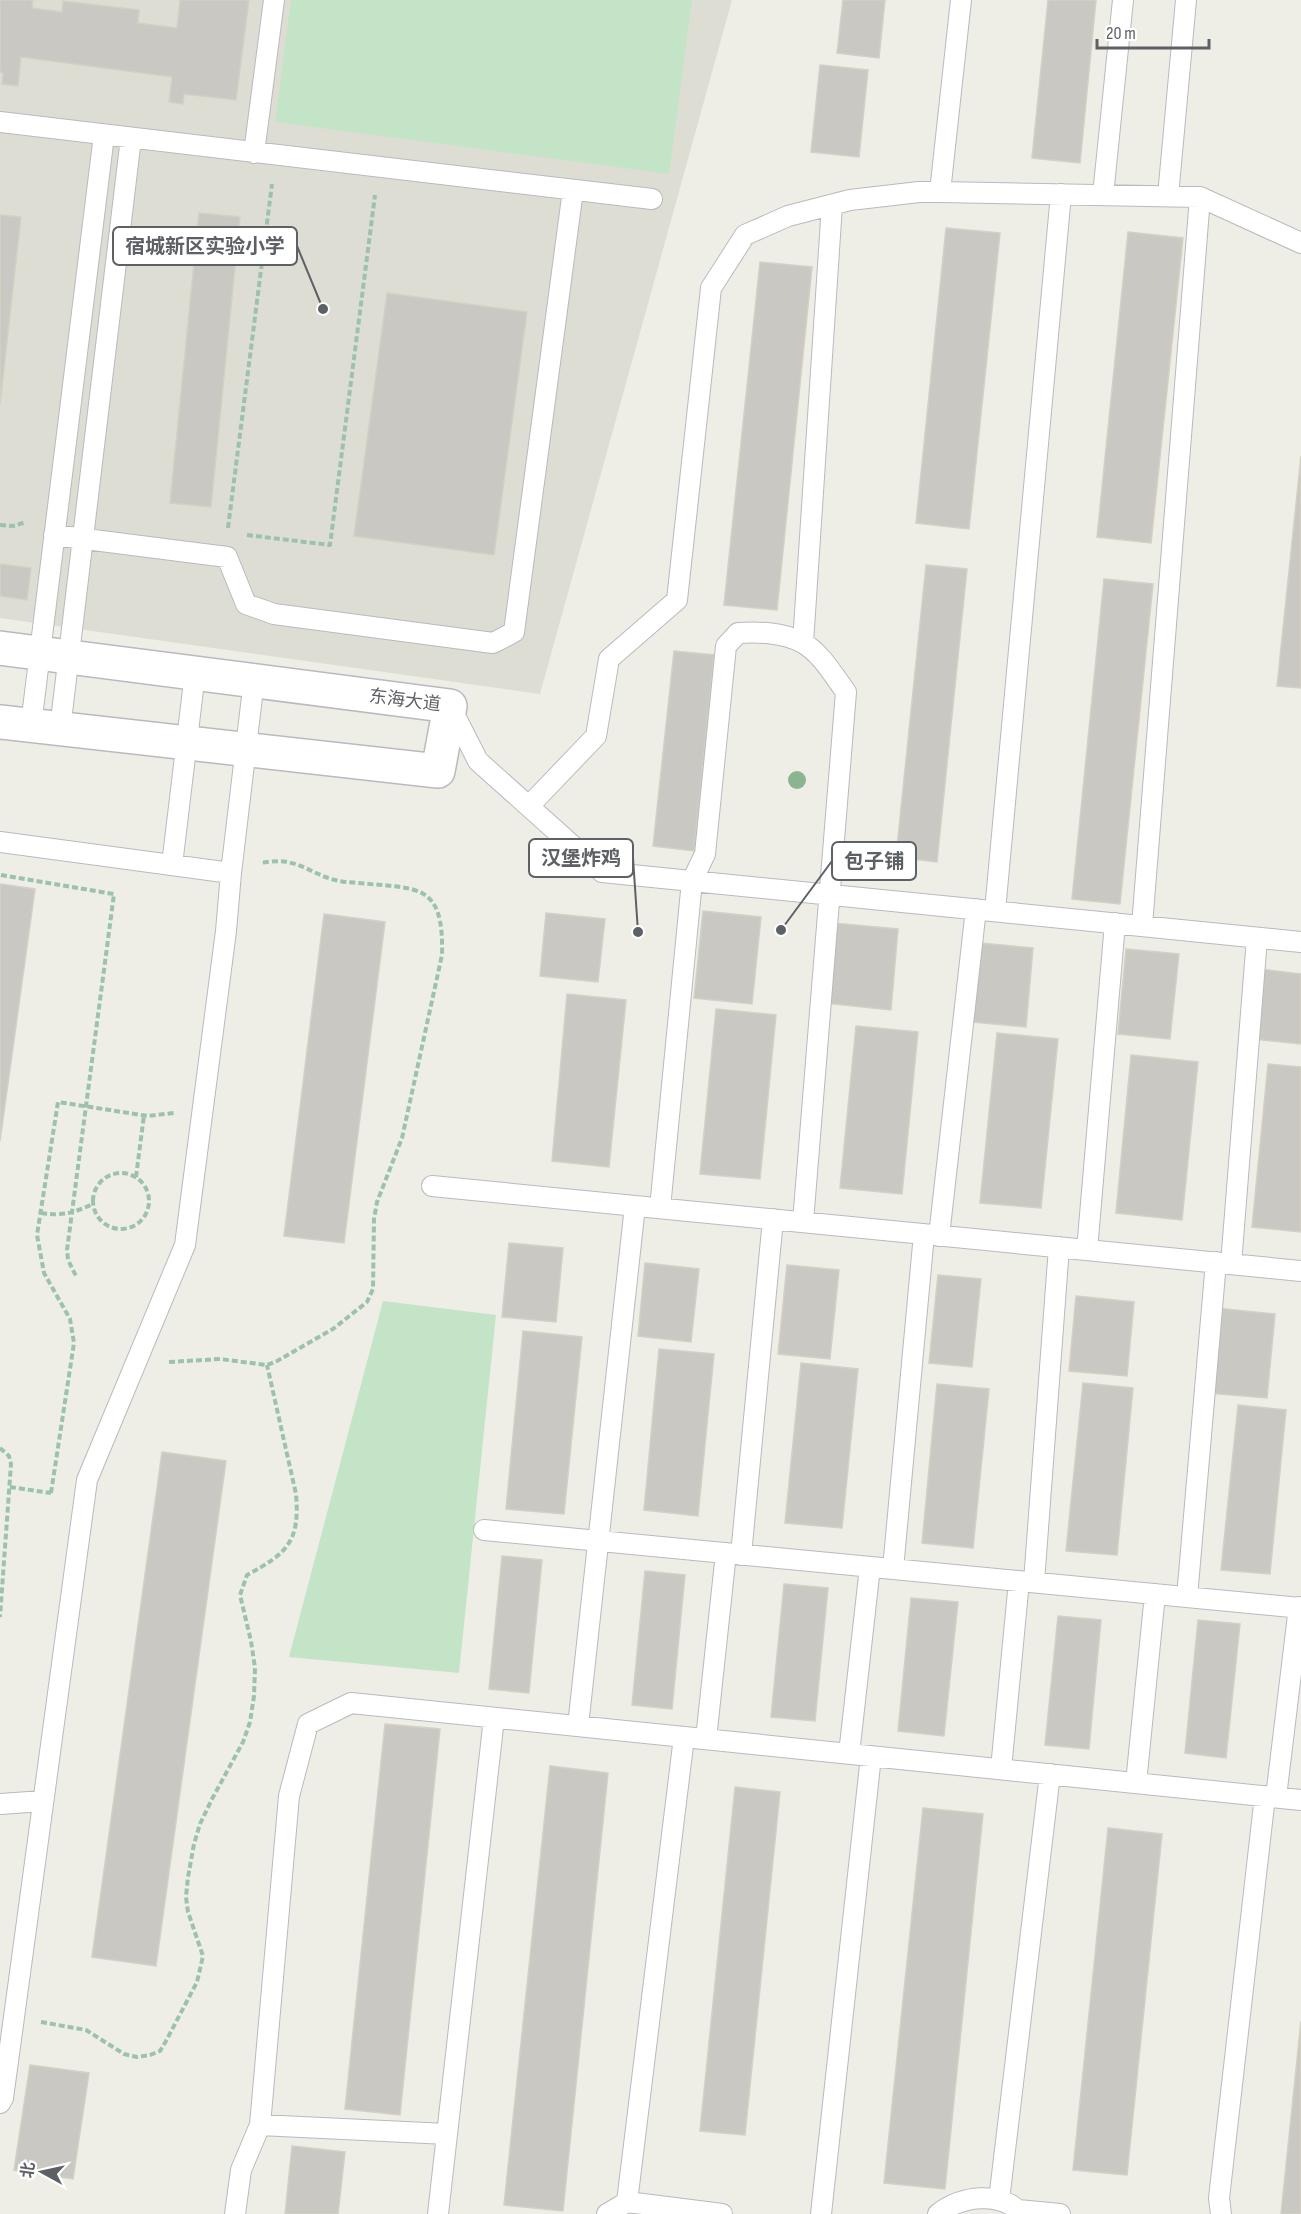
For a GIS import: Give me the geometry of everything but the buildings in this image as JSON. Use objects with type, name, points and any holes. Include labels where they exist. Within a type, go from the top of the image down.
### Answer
[{"type":"street","name":"东海大道","points":[[0,648],[450,706],[438,771],[30,725]]},
{"type":"lane","points":[[254,153],[274,0]]},
{"type":"lane","points":[[940,192],[961,0]]},
{"type":"lane","points":[[1103,195],[1123,0]]},
{"type":"lane","points":[[1168,196],[1186,0]]},
{"type":"lane","points":[[0,122],[652,199]]},
{"type":"lane","points":[[30,725],[54,655],[54,535],[104,135]]},
{"type":"lane","points":[[30,725],[54,655],[83,539],[131,138]]},
{"type":"lane","points":[[54,535],[227,557],[246,604],[274,614],[493,643],[514,632],[573,190]]},
{"type":"lane","points":[[529,806],[596,736],[609,659],[677,600],[711,288],[745,235],[789,216],[850,200],[908,193],[940,192],[1200,197],[1301,243]]},
{"type":"lane","points":[[893,1569],[931,1235],[985,910],[1061,194]]},
{"type":"lane","points":[[1142,926],[1200,197]]},
{"type":"lane","points":[[803,643],[832,204]]},
{"type":"lane","points":[[660,1208],[692,881],[705,854],[726,646],[738,633],[766,632],[803,643],[821,659],[846,692],[803,1222]]},
{"type":"lane","points":[[172,865],[195,673]]},
{"type":"lane","points":[[0,2103],[3,2098],[87,1480],[185,1245],[226,932],[254,680]]},
{"type":"lane","points":[[450,706],[478,761],[602,872],[1301,942]]},
{"type":"lane","points":[[0,842],[172,865],[232,866]]},
{"type":"lane","points":[[1087,1250],[1115,923]]},
{"type":"lane","points":[[1187,1597],[1257,938]]},
{"type":"lane","points":[[432,1186],[1301,1271]]},
{"type":"lane","points":[[578,1726],[635,1206]]},
{"type":"lane","points":[[706,1739],[734,1554],[773,1219]]},
{"type":"lane","points":[[1001,1769],[1027,1582],[1059,1247]]},
{"type":"lane","points":[[484,1530],[1300,1607],[1271,1797],[1220,2198],[1221,2214]]},
{"type":"lane","points":[[849,1754],[870,1567]]},
{"type":"lane","points":[[1136,1783],[1155,1594]]},
{"type":"lane","points":[[235,2214],[241,2170],[260,2125],[289,1796],[308,1724],[351,1703],[1301,1800]]},
{"type":"lane","points":[[438,2214],[494,1718]]},
{"type":"lane","points":[[627,2202],[684,1737]]},
{"type":"lane","points":[[821,2214],[871,1756]]},
{"type":"lane","points":[[999,2200],[1050,1774]]},
{"type":"lane","points":[[0,1804],[43,1801]]},
{"type":"lane","points":[[260,2125],[447,2134]]},
{"type":"lane","points":[[938,2214],[957,2202],[978,2197],[999,2200],[1020,2212],[1060,2214]]},
{"type":"lane","points":[[607,2214],[627,2202],[722,2214]]},
{"type":"path","points":[[227,533],[272,182],[254,153]]},
{"type":"path","points":[[239,534],[330,544],[379,167]]},
{"type":"path","points":[[139,1356],[167,1363],[220,1359],[267,1365],[333,1329],[366,1302],[373,1288],[374,1219],[377,1202],[402,1138],[442,955],[443,931],[439,910],[428,897],[416,889],[335,880],[298,864],[285,861],[232,866]]},
{"type":"path","points":[[1,875],[114,894],[67,1250],[68,1260],[76,1278]]},
{"type":"path","points":[[51,1493],[74,1343],[70,1318],[44,1273],[37,1235],[58,1102],[144,1115],[177,1112],[201,1117]]},
{"type":"path","points":[[136,1177],[144,1115]]},
{"type":"path","points":[[119,1173],[136,1177],[143,1183],[149,1200],[143,1218],[128,1228],[109,1226],[96,1212],[93,1203],[94,1195],[103,1180],[119,1173]]},
{"type":"path","points":[[41,1213],[71,1214],[93,1203]]},
{"type":"path","points":[[14,2017],[86,2030],[124,2054],[137,2057],[150,2055],[160,2051],[197,1982],[203,1956],[188,1912],[186,1897],[194,1844],[212,1799],[243,1742],[250,1722],[254,1696],[255,1668],[240,1595],[248,1575],[271,1562],[284,1551],[295,1534],[298,1514],[296,1494],[267,1365]]},
{"type":"path","points":[[0,1448],[9,1456],[11,1464],[0,1617]]},
{"type":"path","points":[[10,1487],[84,1498]]},
{"type":"path","points":[[0,1519],[7,1520]]},
{"type":"shaded area","points":[[0,0],[732,0],[540,694],[0,618]]},
{"type":"green space","points":[[291,0],[692,0],[669,174],[275,122]]},
{"type":"green space","points":[[383,1301],[496,1315],[459,1673],[289,1657]]},
{"type":"place","name":"宿城新区实验小学","points":[[323,309]]},
{"type":"place","name":"包子铺","points":[[781,930]]},
{"type":"place","name":"汉堡炸鸡","points":[[638,932]]}]
